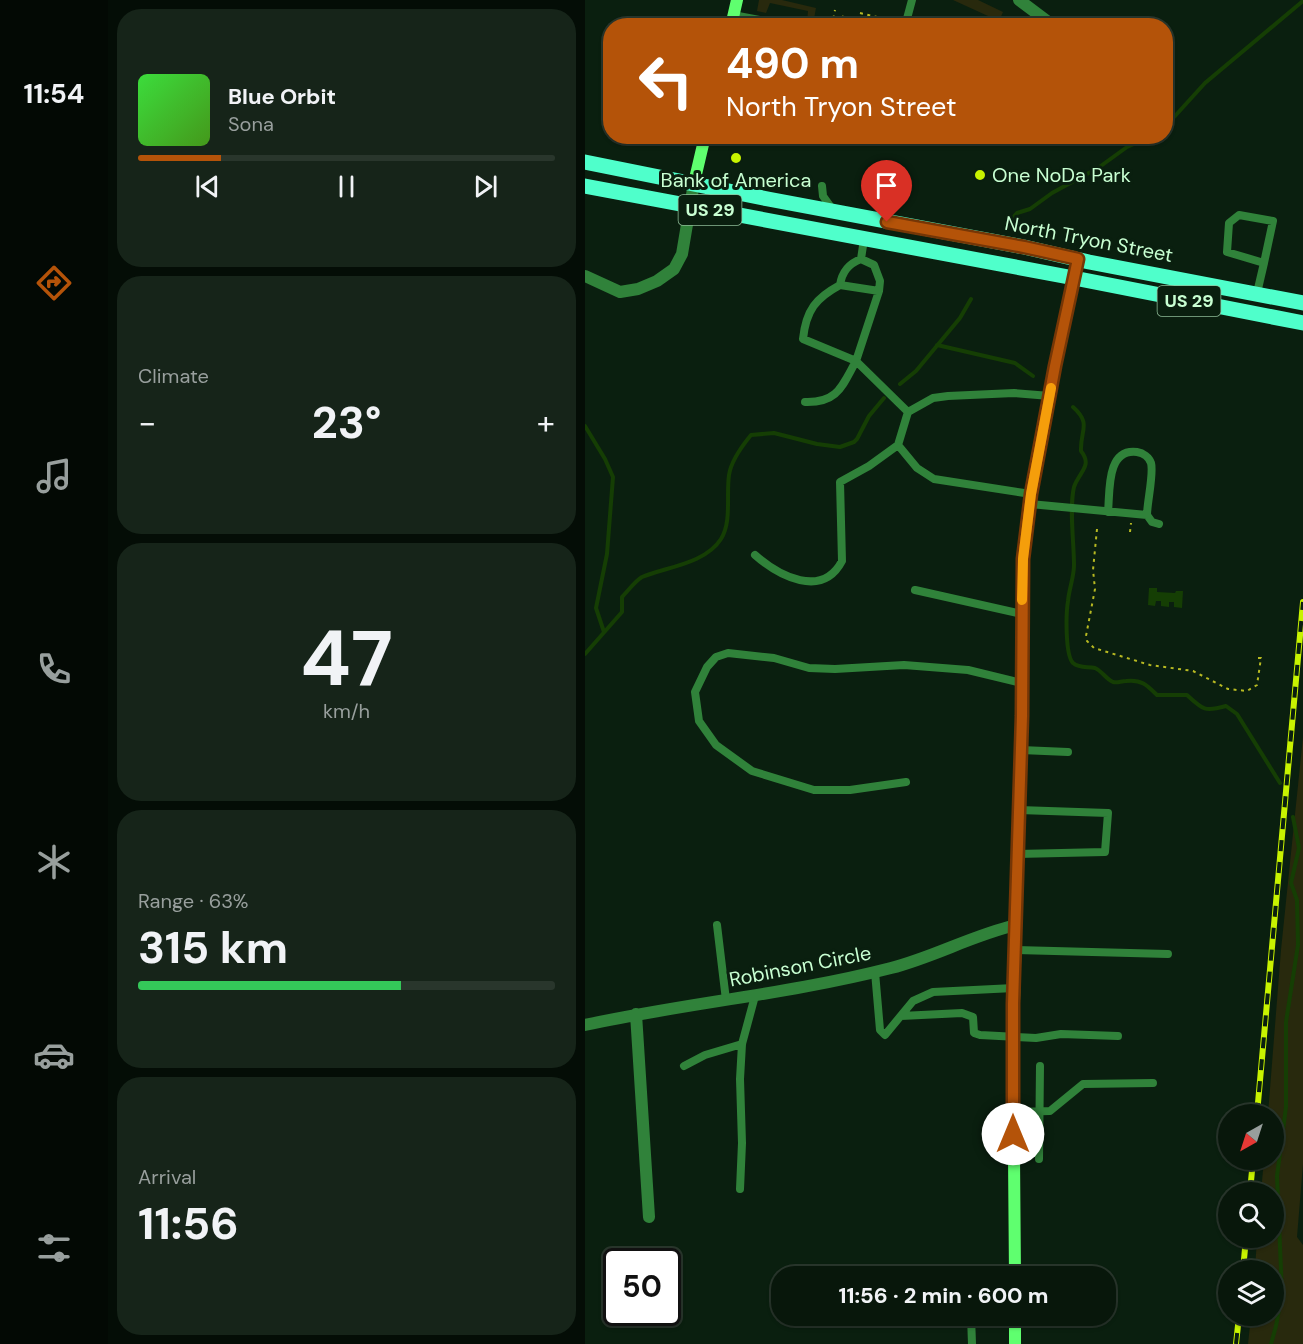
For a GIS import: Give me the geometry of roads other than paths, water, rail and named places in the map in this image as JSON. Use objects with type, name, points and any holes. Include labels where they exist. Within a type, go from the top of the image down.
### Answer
[{"type":"main road","points":[[732,18],[737,0]]},
{"type":"main road","points":[[694,183],[703,144]]},
{"type":"main road","name":"North Tryon Street","points":[[585,162],[1303,303]]},
{"type":"main road","name":"North Tryon Street","points":[[585,186],[1303,323]]},
{"type":"main road","points":[[1015,1266],[1013,1036],[1021,750],[1023,559],[1030,499],[1078,259]]},
{"type":"main road","points":[[1015,1326],[1015,1344]]},
{"type":"street","points":[[1019,0],[1043,18]]},
{"type":"street","points":[[585,276],[620,292],[638,289],[657,281],[674,268],[683,254],[694,183]]},
{"type":"street","name":"Robinson Circle","points":[[585,1025],[636,1014],[755,996],[875,972],[917,960],[973,937],[1016,925]]},
{"type":"street","points":[[636,1014],[649,1217]]},
{"type":"lane","points":[[908,18],[912,0]]},
{"type":"lane","points":[[822,186],[822,196],[837,212]]},
{"type":"lane","points":[[1257,293],[1264,263],[1273,221],[1239,215],[1229,223],[1227,252],[1264,263]]},
{"type":"lane","points":[[861,259],[864,239]]},
{"type":"lane","points":[[805,402],[817,402],[838,393],[856,361],[879,291],[880,281],[874,265],[861,259],[853,262],[846,269],[840,285]]},
{"type":"lane","points":[[879,291],[840,285],[821,296],[805,322],[803,339],[856,361],[908,412]]},
{"type":"lane","points":[[755,555],[766,565],[789,578],[807,582],[819,581],[836,573],[842,561],[840,482],[898,445],[908,412],[933,398],[948,396],[1014,393],[1050,396]]},
{"type":"lane","points":[[898,445],[917,468],[934,479],[1030,499],[1055,507],[1147,515]]},
{"type":"lane","points":[[1108,512],[1113,466],[1121,455],[1135,452],[1145,455],[1151,464],[1147,515],[1152,522],[1159,524]]},
{"type":"lane","points":[[915,590],[1022,614]]},
{"type":"lane","points":[[906,783],[850,790],[814,790],[752,771],[716,744],[699,721],[695,692],[707,666],[716,657],[728,653],[774,658],[809,668],[835,669],[904,665],[968,670],[1022,683]]},
{"type":"lane","points":[[1021,750],[1068,752]]},
{"type":"lane","points":[[1017,854],[1105,852],[1108,813],[1019,810]]},
{"type":"lane","points":[[717,925],[726,1000]]},
{"type":"lane","points":[[1015,950],[1168,954]]},
{"type":"lane","points":[[875,972],[880,1030],[885,1035],[913,1001],[933,992],[1014,988]]},
{"type":"lane","points":[[740,1189],[742,1044],[755,996]]},
{"type":"lane","points":[[901,1016],[962,1013],[973,1017],[974,1033],[1036,1038],[1061,1034],[1118,1036]]},
{"type":"lane","points":[[684,1065],[705,1055],[742,1044]]},
{"type":"lane","points":[[1039,1159],[1040,1066]]},
{"type":"lane","points":[[1013,1112],[1050,1111],[1083,1084],[1153,1083]]},
{"type":"lane","points":[[971,1326],[972,1344]]},
{"type":"waterway","points":[[1173,118],[1205,83],[1303,1]]},
{"type":"waterway","points":[[1005,226],[1017,213],[1030,209],[1052,193],[1098,168],[1134,144]]},
{"type":"waterway","points":[[900,384],[916,371],[960,318],[971,299]]},
{"type":"waterway","points":[[937,345],[1015,363],[1033,376]]},
{"type":"waterway","points":[[585,654],[622,612],[622,597],[637,581],[642,577],[685,564],[705,554],[721,539],[728,516],[730,470],[737,454],[751,435],[774,433],[817,444],[840,447],[857,439],[869,416],[884,398]]},
{"type":"waterway","points":[[1073,407],[1084,423],[1081,451],[1086,461],[1074,487],[1073,495],[1074,565],[1067,607],[1067,643],[1070,659],[1078,666],[1097,669],[1113,682],[1140,682],[1157,695],[1187,695],[1197,704],[1209,709],[1226,706],[1237,714],[1280,783]]},
{"type":"waterway","points":[[585,426],[613,477],[607,554],[596,608],[604,632]]},
{"type":"waterway","points":[[1271,1344],[1282,1293],[1277,1176],[1286,1107],[1286,1022],[1298,945],[1297,900],[1291,883],[1299,848],[1293,817]]},
{"type":"railway","points":[[1258,1104],[1303,602]]},
{"type":"railway","points":[[1251,1182],[1252,1170]]},
{"type":"railway","points":[[1244,1260],[1245,1248]]},
{"type":"railway","points":[[1236,1344],[1238,1326]]},
{"type":"place","name":"Bank of America","points":[[736,158]]},
{"type":"place","name":"One NoDa Park","points":[[980,175]]}]
